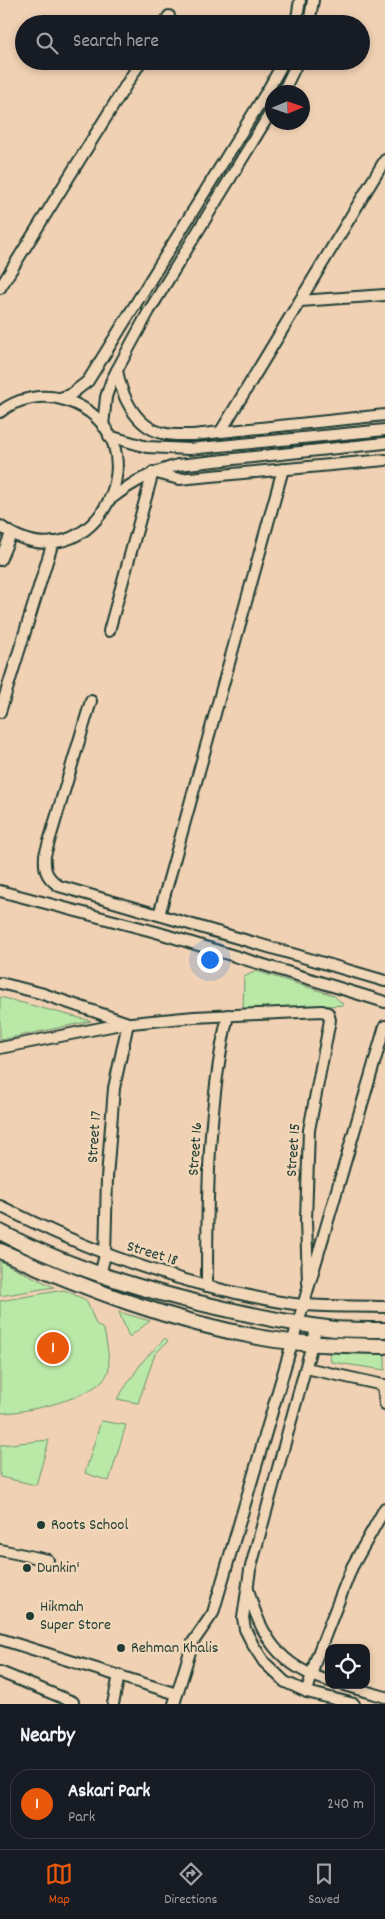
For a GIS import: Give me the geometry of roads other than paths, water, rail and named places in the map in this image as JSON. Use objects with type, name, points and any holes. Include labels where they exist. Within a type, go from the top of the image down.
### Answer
[{"type":"street","points":[[298,15],[300,0]]},
{"type":"street","points":[[310,15],[313,0]]},
{"type":"street","points":[[0,288],[134,70]]},
{"type":"street","points":[[60,398],[70,395],[88,380],[279,70]]},
{"type":"street","points":[[287,85],[294,70]]},
{"type":"street","points":[[103,426],[106,397],[117,370],[149,310],[265,121]]},
{"type":"street","points":[[221,431],[385,160]]},
{"type":"street","points":[[300,301],[385,295]]},
{"type":"street","points":[[117,370],[120,388],[128,404],[145,424],[160,433],[184,435],[385,415]]},
{"type":"street","points":[[0,526],[11,534],[38,542],[53,542],[68,538],[82,532],[94,523],[104,511],[112,498],[117,477],[116,456],[109,436],[91,413],[76,404],[60,398],[40,397],[20,401],[1,411]]},
{"type":"street","points":[[109,436],[147,447],[189,449],[385,430]]},
{"type":"street","points":[[112,498],[132,482],[152,472],[178,465],[385,443]]},
{"type":"street","points":[[152,472],[179,479],[385,460]]},
{"type":"street","points":[[160,915],[284,469]]},
{"type":"street","points":[[109,631],[152,472]]},
{"type":"street","points":[[0,560],[11,534]]},
{"type":"street","points":[[0,712],[53,542]]},
{"type":"street","points":[[91,702],[45,855],[46,873],[50,880],[59,886],[385,981]]},
{"type":"street","points":[[0,891],[156,932],[385,1002]]},
{"type":"street","points":[[0,983],[40,993],[128,1023]]},
{"type":"street","name":"Street 15","points":[[228,1015],[322,1011],[328,1013],[330,1020],[310,1130],[306,1220],[308,1292]]},
{"type":"street","points":[[0,1048],[128,1023],[228,1015]]},
{"type":"street","name":"Street 16","points":[[207,1286],[207,1215],[210,1148],[221,1048],[228,1015]]},
{"type":"street","name":"Street 17","points":[[100,1275],[105,1255],[107,1178],[114,1088],[128,1023]]},
{"type":"street","points":[[0,1639],[119,1675],[176,1699],[193,1642],[213,1613],[385,1026]]},
{"type":"street","name":"Street 18","points":[[0,1206],[51,1232],[105,1255],[207,1286],[304,1305],[385,1307]]},
{"type":"street","points":[[0,1232],[116,1281],[203,1304],[298,1324],[337,1329],[385,1330]]},
{"type":"street","points":[[0,1251],[99,1293],[181,1320],[264,1338],[314,1344],[385,1346]]},
{"type":"street","points":[[318,1326],[250,1570],[243,1618],[245,1629],[264,1662],[285,1682],[307,1692],[354,1704]]},
{"type":"street","points":[[306,1368],[384,1385],[385,1404]]},
{"type":"street","points":[[307,1692],[311,1676],[352,1567],[385,1508]]},
{"type":"street","points":[[0,1550],[48,1560]]},
{"type":"street","points":[[248,1588],[258,1622],[279,1652],[290,1664],[311,1676],[325,1680]]},
{"type":"street","points":[[0,1672],[73,1702],[72,1704]]},
{"type":"street","points":[[113,1704],[119,1675]]},
{"type":"street","points":[[358,1689],[385,1697]]},
{"type":"place","name":"Askari Park","points":[[53,1348]]},
{"type":"place","name":"Roots School","points":[[41,1525]]},
{"type":"place","name":"Dunkin'","points":[[27,1568]]},
{"type":"place","name":"Hikmah Super Store","points":[[30,1616]]},
{"type":"place","name":"Rehman Khalis","points":[[121,1648]]}]
